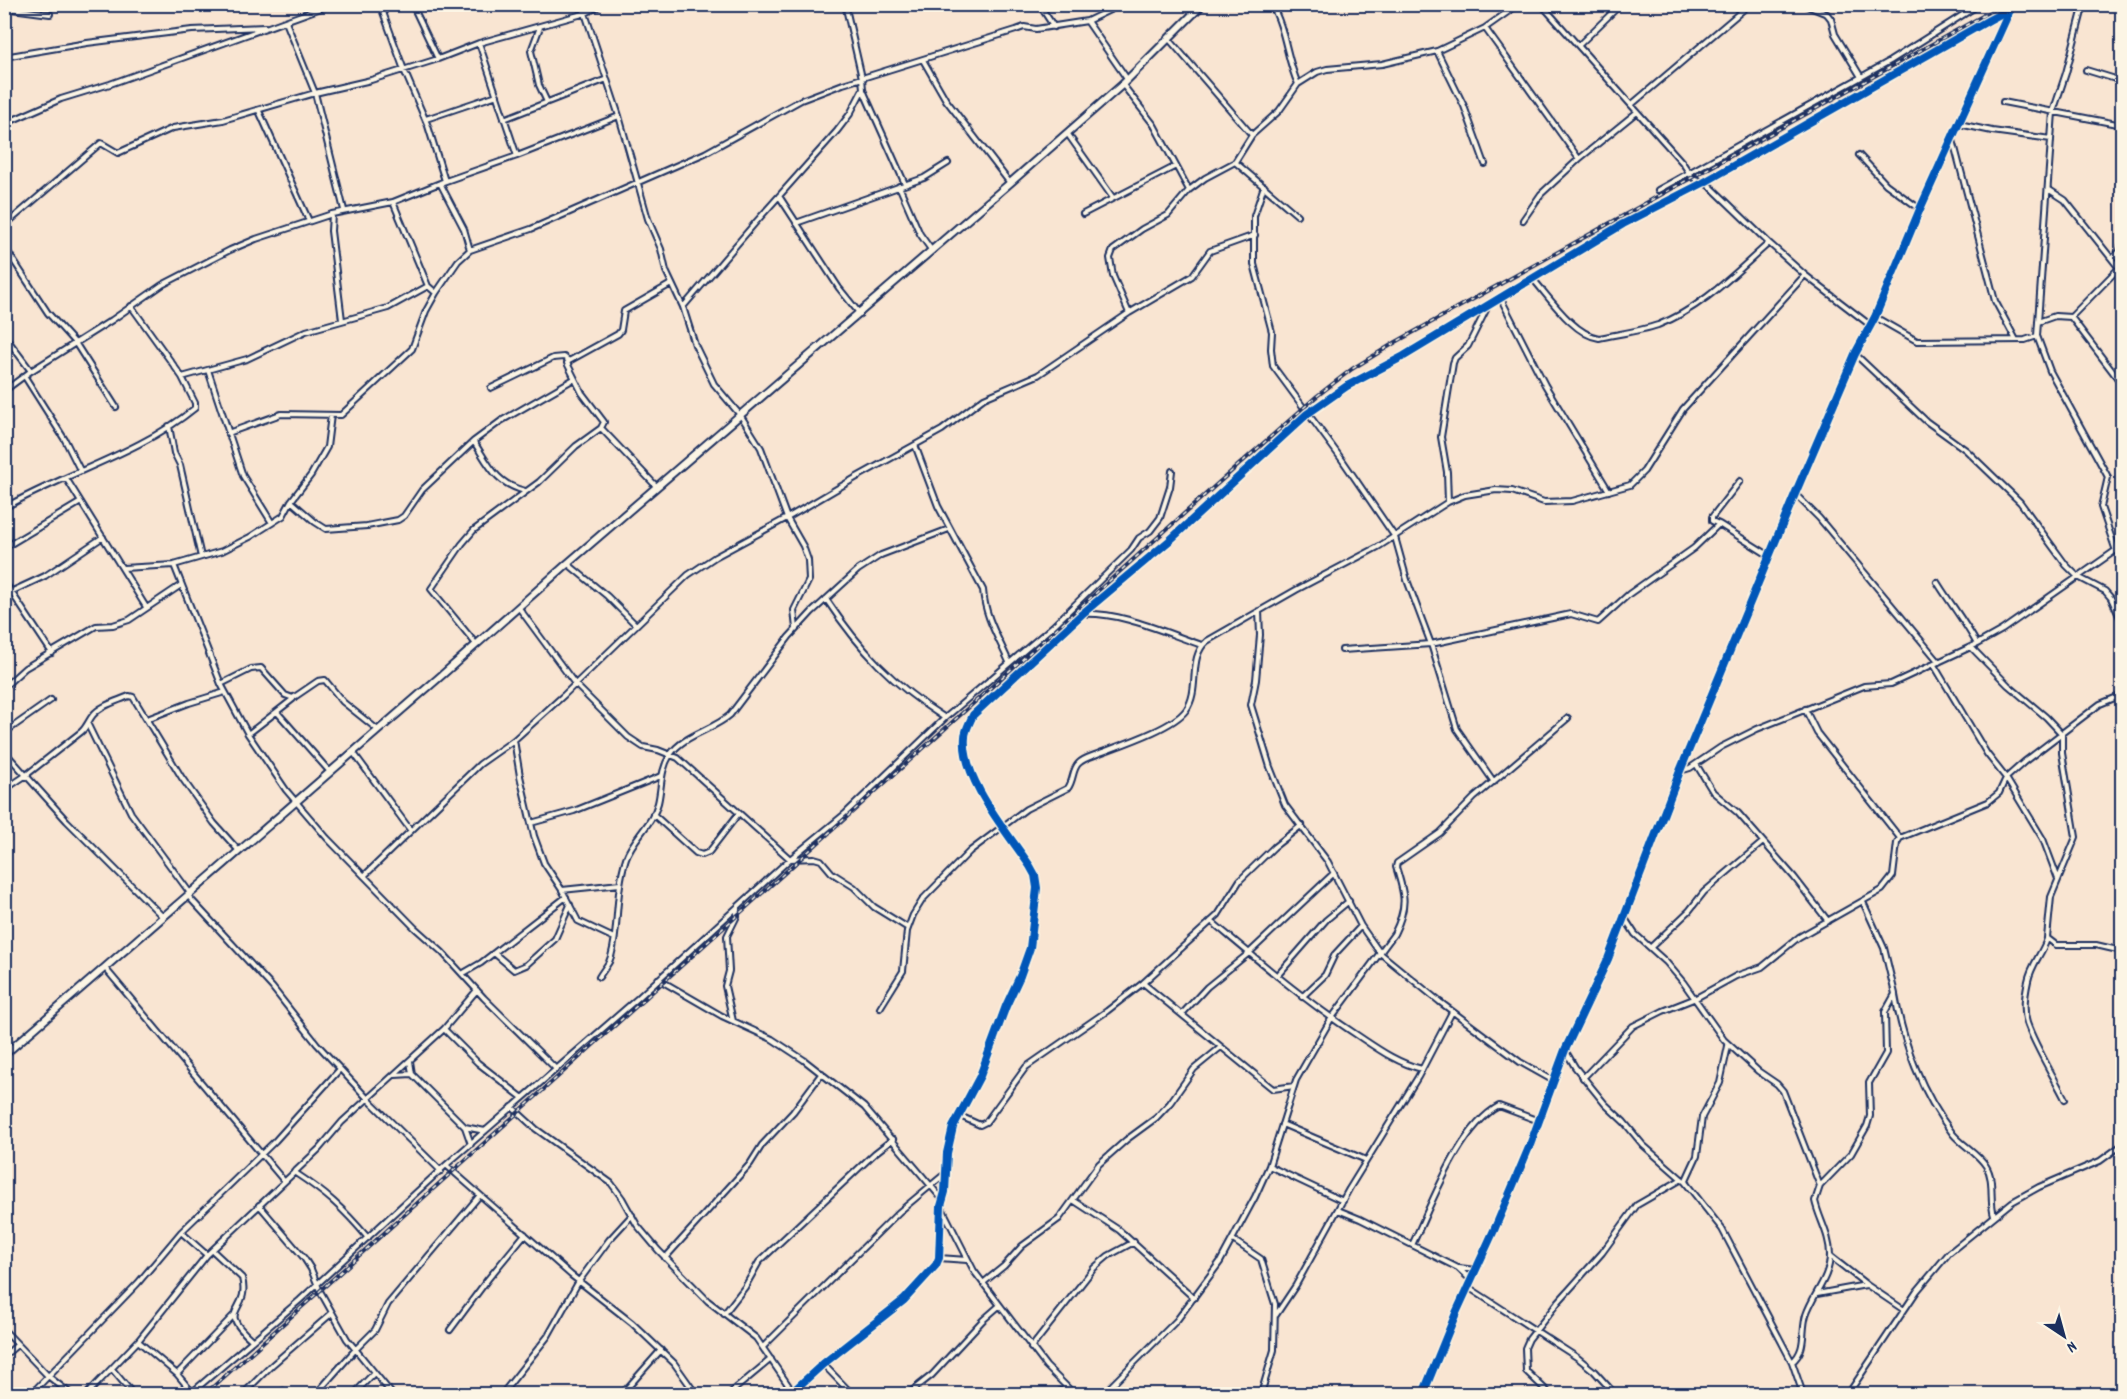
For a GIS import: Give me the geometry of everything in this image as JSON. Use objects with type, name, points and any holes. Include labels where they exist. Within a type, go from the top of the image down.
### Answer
[{"type":"main road","points":[[4,1055],[567,564],[1010,183],[1125,82],[1203,4]]},
{"type":"street","points":[[4,124],[61,99],[110,84],[332,4]]},
{"type":"street","points":[[380,4],[404,70],[426,119],[445,181]]},
{"type":"street","points":[[412,4],[438,59]]},
{"type":"street","points":[[582,4],[619,116],[648,219],[661,249],[666,271],[683,307],[706,370],[724,398],[741,416],[766,459],[787,518],[803,546],[810,570],[809,580],[794,610],[796,629]]},
{"type":"street","points":[[845,4],[863,89],[905,184]]},
{"type":"street","points":[[1039,4],[1054,27]]},
{"type":"street","points":[[228,433],[281,414],[339,416],[344,413],[414,345],[426,311],[436,293],[458,261],[470,250],[531,229],[705,153],[801,100],[862,78],[1024,27],[1036,29],[1087,21],[1112,9],[1115,4]]},
{"type":"street","points":[[1271,4],[1283,28],[1291,68],[1298,84]]},
{"type":"street","points":[[1129,314],[1113,276],[1110,258],[1113,250],[1142,229],[1168,215],[1189,190],[1205,178],[1235,162],[1252,135],[1279,111],[1298,84],[1317,72],[1327,69],[1382,64],[1437,51],[1485,28],[1519,4]]},
{"type":"street","points":[[1541,4],[1682,162],[1692,177],[1711,187],[1768,243],[1869,325]]},
{"type":"street","points":[[1578,45],[1621,4]]},
{"type":"street","points":[[1631,105],[1750,4]]},
{"type":"street","points":[[1802,4],[1827,14],[1831,19],[1833,30],[1861,77]]},
{"type":"street","points":[[1658,190],[1890,61],[1980,4]]},
{"type":"street","points":[[512,1107],[536,1129],[611,1183],[642,1232],[665,1258],[708,1301],[756,1338],[792,1393],[823,1364],[904,1300],[936,1265],[939,1258],[941,1206],[951,1135],[980,1076],[1030,948],[1037,888],[1035,875],[977,788],[966,753],[964,736],[973,715],[1082,614],[1169,542],[1307,414],[1347,386],[1488,307],[1623,224],[1703,183],[2019,4]]},
{"type":"street","points":[[2084,4],[2053,112],[2037,336],[2050,371],[2108,477],[2101,507],[2116,550]]},
{"type":"street","points":[[4,226],[101,143],[118,153],[173,128],[223,120],[259,111],[315,93],[404,70],[479,43],[586,13],[602,5]]},
{"type":"street","points":[[4,8],[50,14]]},
{"type":"street","points":[[1423,1395],[1471,1280],[1496,1228],[1565,1050],[1608,959],[1680,771],[1795,494],[1855,354],[1875,317],[1920,209],[2010,10]]},
{"type":"street","points":[[1087,21],[1151,119],[1189,190]]},
{"type":"street","points":[[286,22],[315,93],[344,210]]},
{"type":"street","points":[[4,57],[192,30],[269,27]]},
{"type":"street","points":[[540,27],[531,51],[539,85],[547,102]]},
{"type":"street","points":[[1485,28],[1579,159]]},
{"type":"street","points":[[1169,39],[1252,135]]},
{"type":"street","points":[[479,43],[517,156]]},
{"type":"street","points":[[1437,51],[1464,106],[1485,164]]},
{"type":"street","points":[[923,60],[946,100],[1010,183]]},
{"type":"street","points":[[2086,70],[2122,81]]},
{"type":"street","points":[[504,119],[607,79]]},
{"type":"street","points":[[683,307],[837,131],[850,114],[863,89]]},
{"type":"street","points":[[426,119],[497,96]]},
{"type":"street","points":[[2003,102],[2122,125]]},
{"type":"street","points":[[259,111],[309,221]]},
{"type":"street","points":[[1523,220],[1541,194],[1579,159],[1638,112]]},
{"type":"street","points":[[4,391],[162,285],[230,250],[344,210],[393,202],[619,116]]},
{"type":"street","points":[[1959,124],[2051,139]]},
{"type":"street","points":[[1067,133],[1113,198]]},
{"type":"street","points":[[1952,140],[1995,301],[2016,340]]},
{"type":"street","points":[[1859,154],[1886,184],[1920,209]]},
{"type":"street","points":[[1235,162],[1297,215]]},
{"type":"street","points":[[796,223],[924,178],[948,164]]},
{"type":"street","points":[[1083,214],[1176,166]]},
{"type":"street","points":[[440,183],[464,229],[470,250]]},
{"type":"street","points":[[899,186],[920,234],[932,251]]},
{"type":"street","points":[[1264,186],[1254,216],[1254,272],[1271,325],[1272,366],[1343,460],[1395,537],[1407,580],[1431,644],[1459,734],[1494,782]]},
{"type":"street","points":[[2047,188],[2065,200],[2119,268],[2122,279]]},
{"type":"street","points":[[779,196],[838,288],[860,314]]},
{"type":"street","points":[[393,202],[428,286],[436,293]]},
{"type":"street","points":[[332,214],[331,231],[342,320]]},
{"type":"street","points":[[364,876],[480,764],[514,740],[688,575],[715,556],[787,518],[951,424],[984,398],[1038,375],[1129,314],[1192,276],[1210,251],[1255,235]]},
{"type":"street","points":[[1533,279],[1570,321],[1593,337],[1599,338],[1656,325],[1684,313],[1706,299],[1768,243]]},
{"type":"street","points":[[2112,259],[2120,251],[2122,243]]},
{"type":"street","points":[[4,246],[48,313],[76,344],[116,407]]},
{"type":"street","points":[[2071,317],[2119,268]]},
{"type":"street","points":[[880,1008],[903,971],[908,928],[923,899],[970,851],[1026,809],[1068,788],[1075,768],[1081,761],[1135,740],[1180,717],[1192,699],[1195,688],[1197,654],[1202,645],[1214,635],[1395,537],[1448,502],[1465,495],[1496,490],[1512,491],[1544,502],[1572,501],[1629,485],[1638,479],[1683,409],[1805,274]]},
{"type":"street","points":[[569,361],[618,334],[621,330],[624,311],[671,284]]},
{"type":"street","points":[[182,377],[247,359],[306,331],[388,308],[428,286]]},
{"type":"street","points":[[1501,299],[1545,385],[1609,491]]},
{"type":"street","points":[[4,508],[80,470],[100,464],[169,426],[195,408],[195,403],[182,377],[131,306]]},
{"type":"street","points":[[1448,502],[1447,472],[1441,437],[1453,363],[1468,346],[1488,307]]},
{"type":"street","points":[[2038,322],[2055,316],[2071,317],[2122,384]]},
{"type":"street","points":[[1875,317],[1917,340],[2016,340],[2037,336]]},
{"type":"street","points":[[4,335],[31,371]]},
{"type":"street","points":[[1855,354],[1926,421],[1966,450],[2020,502],[2066,565],[2078,577],[2105,591],[2111,598],[2122,622]]},
{"type":"street","points":[[491,388],[553,358],[564,357],[569,361]]},
{"type":"street","points":[[476,645],[431,589],[462,543],[474,530],[539,482],[576,446],[601,428],[604,423],[574,379],[568,367],[569,361]]},
{"type":"street","points":[[208,370],[246,483],[272,523]]},
{"type":"street","points":[[25,377],[65,440],[80,470]]},
{"type":"street","points":[[291,501],[326,529],[367,526],[398,520],[404,516],[422,490],[474,441],[501,421],[574,379]]},
{"type":"street","points":[[123,568],[174,566],[222,551],[286,513],[291,501],[311,475],[327,447],[331,415]]},
{"type":"street","points":[[169,426],[201,557]]},
{"type":"street","points":[[601,428],[657,487]]},
{"type":"street","points":[[474,441],[489,466],[506,484],[526,491]]},
{"type":"street","points":[[915,445],[938,507],[983,590],[983,603],[988,619],[1009,662]]},
{"type":"street","points":[[138,1341],[177,1374],[191,1393],[318,1284],[446,1165],[658,979],[790,859],[846,813],[945,718],[1053,626],[1131,550],[1139,538],[1154,527],[1164,508],[1172,471]]},
{"type":"street","points":[[66,478],[146,607]]},
{"type":"street","points":[[1740,481],[1712,517],[1712,521],[1770,555]]},
{"type":"street","points":[[1795,494],[1819,518],[1936,664],[1987,754],[2006,778],[2043,839],[2058,879]]},
{"type":"street","points":[[4,548],[81,502]]},
{"type":"street","points":[[1342,650],[1431,644],[1571,614],[1598,622],[1629,594],[1694,548],[1719,524]]},
{"type":"street","points":[[599,977],[610,960],[620,884],[627,857],[633,842],[658,803],[661,776],[670,754],[684,742],[721,723],[730,715],[796,629],[858,570],[881,555],[949,529]]},
{"type":"street","points":[[4,595],[45,576],[103,537]]},
{"type":"street","points":[[1680,771],[1690,768],[1721,747],[1756,729],[1864,686],[1891,684],[1977,644],[2002,630],[2122,546]]},
{"type":"street","points":[[567,564],[607,596],[636,625]]},
{"type":"street","points":[[174,566],[225,692],[248,734],[286,789],[327,838],[556,1069]]},
{"type":"street","points":[[4,581],[52,653]]},
{"type":"street","points":[[1937,582],[1977,644]]},
{"type":"street","points":[[4,687],[25,668],[96,626],[124,622],[181,585]]},
{"type":"street","points":[[826,599],[849,633],[877,665],[921,702],[945,718]]},
{"type":"street","points":[[519,608],[575,684],[634,743],[678,758],[790,859],[821,860],[832,873],[854,887],[874,907],[908,928]]},
{"type":"street","points":[[1259,611],[1260,634],[1256,680],[1251,705],[1270,767],[1290,812],[1302,825],[1334,873],[1361,927],[1380,953],[1452,1011],[1520,1062],[1554,1081]]},
{"type":"street","points":[[1082,614],[1100,613],[1115,616],[1202,645]]},
{"type":"street","points":[[1971,647],[2008,685],[2046,717],[2062,734],[2062,753],[2076,833],[2066,864],[2051,897],[2047,938],[2044,949],[2032,967],[2025,1005],[2027,1022],[2065,1099]]},
{"type":"street","points":[[221,684],[251,669],[261,668],[285,695],[293,698]]},
{"type":"street","points":[[248,734],[293,698],[318,681],[325,680],[344,702],[378,731]]},
{"type":"street","points":[[146,719],[225,692]]},
{"type":"street","points":[[1583,1078],[1634,1026],[1696,998],[1726,981],[1768,964],[1799,937],[1863,902],[1890,883],[1897,843],[1900,838],[1988,802],[1999,793],[2006,778],[2024,762],[2100,704],[2122,695],[2122,704]]},
{"type":"street","points":[[4,789],[26,776],[88,725],[91,717],[100,710],[129,696],[136,700],[189,787],[214,823],[239,851]]},
{"type":"street","points":[[4,733],[51,700]]},
{"type":"street","points":[[1805,709],[1817,733],[1900,838]]},
{"type":"street","points":[[277,711],[330,772]]},
{"type":"street","points":[[1103,1395],[1159,1339],[1194,1298],[1233,1240],[1269,1166],[1294,1086],[1331,1019],[1398,926],[1405,895],[1396,867],[1397,863],[1440,833],[1474,798],[1568,718]]},
{"type":"street","points":[[88,725],[131,813],[148,840],[189,894],[272,987],[317,1044],[368,1099],[441,1171]]},
{"type":"street","points":[[514,740],[531,823],[544,863],[580,923],[614,938]]},
{"type":"street","points":[[4,751],[67,821],[163,916]]},
{"type":"street","points":[[353,752],[411,831]]},
{"type":"street","points":[[1696,764],[1713,792],[1734,808],[1794,877],[1828,921]]},
{"type":"street","points":[[531,823],[574,811],[661,776]]},
{"type":"street","points":[[653,814],[696,853],[702,855],[709,852],[739,813]]},
{"type":"street","points":[[960,1116],[980,1125],[986,1122],[1026,1067],[1143,983],[1221,911],[1240,880],[1302,825]]},
{"type":"street","points":[[1651,947],[1689,911],[1704,892],[1763,842]]},
{"type":"street","points":[[1182,1014],[1207,987],[1249,953],[1334,873]]},
{"type":"street","points":[[562,890],[620,884]]},
{"type":"street","points":[[462,974],[481,963],[566,897]]},
{"type":"street","points":[[1277,976],[1326,920],[1349,901]]},
{"type":"street","points":[[1863,902],[1884,948],[1903,1034],[1922,1082],[1953,1134],[1987,1168],[1994,1215]]},
{"type":"street","points":[[494,953],[514,970],[526,965],[555,939],[570,904]]},
{"type":"street","points":[[733,1021],[725,986],[729,971],[727,936],[738,916],[737,907]]},
{"type":"street","points":[[1623,916],[1635,934],[1666,962],[1696,998],[1729,1045],[1783,1091],[1820,1186]]},
{"type":"street","points":[[1211,921],[1331,1019],[1396,1061],[1422,1069]]},
{"type":"street","points":[[1302,997],[1325,975],[1335,954],[1361,927]]},
{"type":"street","points":[[2047,938],[2056,945],[2096,945],[2122,951]]},
{"type":"street","points":[[105,968],[284,1181]]},
{"type":"street","points":[[658,979],[733,1021],[784,1046],[822,1073],[864,1107],[943,1199]]},
{"type":"street","points":[[1143,983],[1274,1089],[1294,1086]]},
{"type":"street","points":[[87,1395],[138,1341],[207,1255],[319,1149],[342,1122],[444,1029],[477,990]]},
{"type":"street","points":[[1792,1362],[1802,1352],[1806,1316],[1826,1278],[1830,1256],[1829,1243],[1815,1201],[1820,1186],[1851,1154],[1869,1121],[1869,1083],[1886,1053],[1885,1012],[1895,994]]},
{"type":"street","points":[[1276,1315],[1296,1285],[1366,1160],[1422,1069],[1452,1011]]},
{"type":"street","points":[[444,1029],[478,1063],[523,1098]]},
{"type":"street","points":[[1550,1395],[1526,1371],[1526,1348],[1536,1330],[1618,1233],[1638,1205],[1683,1181],[1697,1155],[1702,1117],[1720,1083],[1729,1045]]},
{"type":"street","points":[[983,1283],[1004,1266],[1022,1246],[1059,1219],[1099,1164],[1162,1113],[1194,1069],[1221,1047]]},
{"type":"street","points":[[1565,1050],[1583,1078],[1605,1104],[1643,1145],[1683,1181],[1722,1229],[1792,1362],[1803,1395]]},
{"type":"street","points":[[410,1061],[412,1074],[465,1127],[471,1144]]},
{"type":"street","points":[[31,1395],[138,1283],[181,1232],[261,1154],[340,1069]]},
{"type":"street","points":[[665,1258],[750,1164],[762,1145],[793,1112],[822,1073]]},
{"type":"street","points":[[394,1075],[412,1074]]},
{"type":"street","points":[[1412,1245],[1457,1152],[1475,1125],[1499,1106],[1539,1121]]},
{"type":"street","points":[[1282,1125],[1366,1160]]},
{"type":"street","points":[[465,1127],[486,1131]]},
{"type":"street","points":[[724,1314],[746,1287],[759,1262],[875,1153],[893,1139]]},
{"type":"street","points":[[1848,1395],[1917,1291],[1949,1253],[2012,1202],[2039,1187],[2100,1161],[2122,1145]]},
{"type":"street","points":[[446,1165],[579,1281],[632,1323],[681,1372],[696,1395]]},
{"type":"street","points":[[1269,1166],[1343,1201]]},
{"type":"street","points":[[294,1172],[343,1208],[368,1238]]},
{"type":"street","points":[[763,1347],[899,1212],[947,1172]]},
{"type":"street","points":[[316,1395],[375,1330],[397,1292],[480,1195]]},
{"type":"street","points":[[1072,1200],[1134,1242],[1194,1298]]},
{"type":"street","points":[[259,1205],[304,1258],[347,1339],[390,1394]]},
{"type":"street","points":[[941,1206],[968,1260],[999,1306],[1031,1347],[1074,1395]]},
{"type":"street","points":[[1338,1210],[1458,1268],[1471,1280]]},
{"type":"street","points":[[502,1395],[548,1336],[579,1281],[609,1240],[632,1215]]},
{"type":"street","points":[[181,1232],[207,1255]]},
{"type":"street","points":[[450,1330],[488,1278],[525,1234]]},
{"type":"street","points":[[1233,1240],[1261,1259],[1273,1294],[1276,1315],[1274,1350],[1261,1395]]},
{"type":"street","points":[[1031,1347],[1094,1268],[1108,1256],[1134,1242]]},
{"type":"street","points":[[177,1374],[234,1315],[243,1297],[242,1278],[212,1250]]},
{"type":"street","points":[[1830,1256],[1904,1310]]},
{"type":"street","points":[[939,1258],[968,1260]]},
{"type":"street","points":[[1458,1268],[1476,1270]]},
{"type":"street","points":[[1817,1294],[1867,1284]]},
{"type":"street","points":[[1468,1287],[1536,1330],[1594,1371],[1615,1395]]},
{"type":"street","points":[[908,1395],[932,1375],[982,1320],[999,1306]]},
{"type":"street","points":[[243,1395],[272,1365],[332,1313]]},
{"type":"street","points":[[234,1315],[234,1322],[252,1341]]},
{"type":"street","points":[[4,1330],[48,1376],[71,1395]]},
{"type":"street","points":[[4,1356],[17,1345]]},
{"type":"street","points":[[622,1395],[661,1350]]},
{"type":"street","points":[[729,1395],[771,1359]]},
{"type":"street","points":[[823,1364],[852,1395]]},
{"type":"street","points":[[112,1369],[133,1395]]},
{"type":"street","points":[[354,1395],[374,1373]]},
{"type":"street","points":[[1057,1395],[1066,1387]]},
{"type":"street","points":[[279,1395],[283,1390]]},
{"type":"railway","points":[[205,1394],[1317,396],[1352,369],[1396,342],[2004,4]]},
{"type":"cycle path","points":[[790,1394],[823,1364],[904,1300],[936,1265],[939,1258],[941,1206],[945,1192],[947,1153],[953,1127],[980,1076],[1030,948],[1037,888],[1035,875],[988,805],[970,770],[965,737],[973,715],[1082,614],[1169,541],[1307,414],[1347,386],[1404,356],[1623,224],[1703,183],[2019,4]]},
{"type":"cycle path","points":[[1423,1394],[1530,1145],[1565,1050],[1608,959],[1680,771],[1795,494],[1855,354],[1875,317],[1920,209],[2010,10]]}]
